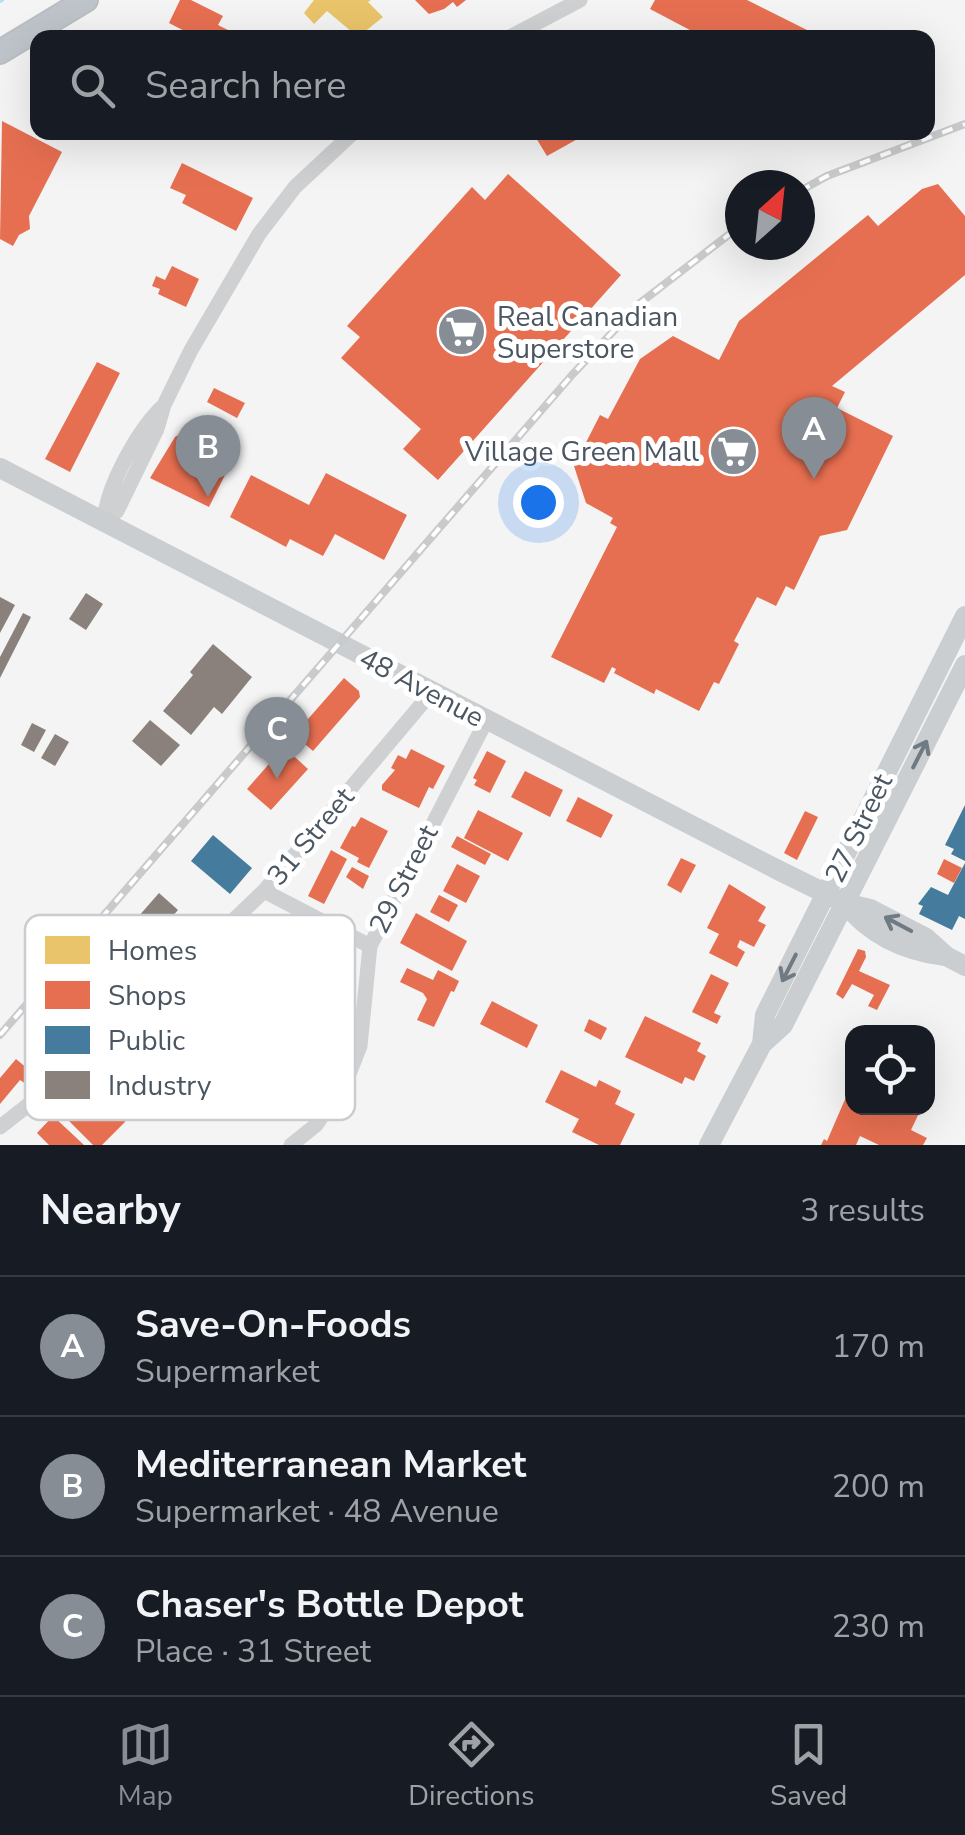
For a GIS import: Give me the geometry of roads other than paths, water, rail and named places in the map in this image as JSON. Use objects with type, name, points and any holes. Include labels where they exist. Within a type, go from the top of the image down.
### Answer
[{"type":"highway","points":[[0,34],[56,0]]},
{"type":"highway","points":[[36,30],[86,0]]},
{"type":"highway","points":[[0,52],[30,34]]},
{"type":"main road","name":"48 Avenue","points":[[0,468],[780,872],[835,899],[870,908],[926,938],[955,961]]},
{"type":"main road","name":"27 Street","points":[[710,1145],[762,1044],[783,1025],[835,899],[941,687],[965,616]]},
{"type":"main road","name":"27 Street","points":[[835,899],[843,856],[941,687],[965,665]]},
{"type":"main road","points":[[780,872],[806,878],[821,874],[843,856]]},
{"type":"street","points":[[523,30],[580,0]]},
{"type":"street","points":[[104,522],[117,510],[158,429],[164,405],[219,298],[259,234],[295,188],[346,140]]},
{"type":"street","name":"31 Street","points":[[239,915],[264,891],[431,693]]},
{"type":"street","name":"29 Street","points":[[355,1059],[360,1046],[370,946],[486,721]]},
{"type":"street","points":[[264,891],[310,915]]},
{"type":"street","points":[[355,938],[370,946]]},
{"type":"street","name":"31 Street","points":[[0,1127],[25,1107]]},
{"type":"street","name":"29 Street","points":[[291,1145],[320,1120]]},
{"type":"railway","points":[[935,135],[965,124]]},
{"type":"railway","points":[[815,183],[923,140]]},
{"type":"railway","points":[[104,915],[572,375],[640,303],[725,238]]},
{"type":"railway","points":[[0,1035],[25,1006]]},
{"type":"place","name":"Real Canadian Superstore","points":[[462,332]]},
{"type":"place","name":"Village Green Mall","points":[[734,451]]},
{"type":"place","name":"Save-On-Foods","points":[[814,479]]},
{"type":"place","name":"Mediterranean Market","points":[[208,497]]},
{"type":"place","name":"Chaser's Bottle Depot","points":[[277,779]]}]
